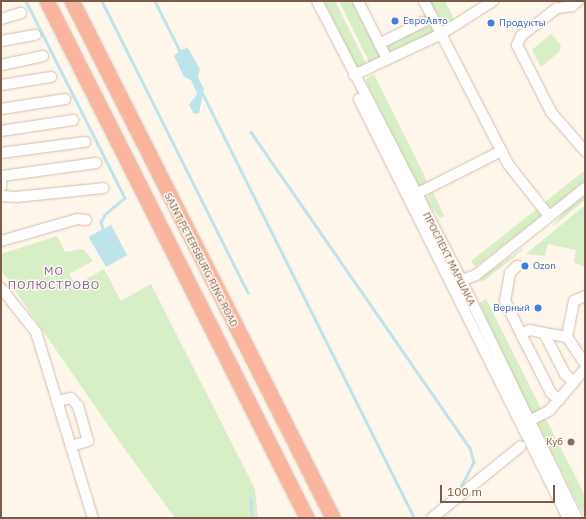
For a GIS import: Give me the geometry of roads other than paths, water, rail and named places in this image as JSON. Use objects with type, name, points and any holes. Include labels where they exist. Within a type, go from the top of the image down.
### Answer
[{"type":"highway","name":"SAINT PETERSBURG RING ROAD","points":[[47,1],[307,518]]},
{"type":"highway","name":"SAINT PETERSBURG RING ROAD","points":[[72,1],[333,518]]},
{"type":"street","name":"ПРОСПЕКТ МАРШАКА","points":[[310,1],[457,282]]},
{"type":"street","name":"ПРОСПЕКТ МАРШАКА","points":[[317,1],[416,194],[525,423],[568,518]]},
{"type":"street","points":[[358,1],[387,59]]},
{"type":"street","points":[[424,1],[501,151],[516,175],[549,216]]},
{"type":"street","points":[[354,75],[441,34],[493,1]]},
{"type":"street","points":[[578,1],[572,6],[557,8],[520,36],[517,46],[551,112],[585,151]]},
{"type":"street","points":[[1,19],[21,13]]},
{"type":"street","points":[[379,44],[423,22]]},
{"type":"street","points":[[1,41],[35,35]]},
{"type":"street","points":[[1,65],[43,56]]},
{"type":"street","points":[[1,85],[51,77]]},
{"type":"street","points":[[1,109],[65,99]]},
{"type":"street","points":[[1,131],[73,120]]},
{"type":"street","points":[[1,153],[85,142]]},
{"type":"street","points":[[416,194],[501,151]]},
{"type":"street","points":[[1,187],[1,176],[96,163]]},
{"type":"street","points":[[1,196],[16,197],[104,188]]},
{"type":"street","points":[[457,282],[476,275],[585,188]]},
{"type":"street","points":[[1,241],[77,219],[86,220]]},
{"type":"street","points":[[518,266],[510,273],[505,301],[551,393],[559,400]]},
{"type":"street","points":[[1,288],[36,332],[93,518]]},
{"type":"street","points":[[585,296],[574,301],[567,337],[585,364]]},
{"type":"street","points":[[522,334],[530,330],[567,337]]},
{"type":"street","points":[[544,333],[565,374],[574,382]]},
{"type":"street","points":[[525,423],[549,411],[585,369]]},
{"type":"street","points":[[57,401],[71,398],[78,406],[88,441],[71,446]]},
{"type":"street","name":"ПРОСПЕКТ МАРШАКА","points":[[525,423],[577,518]]},
{"type":"street","points":[[432,518],[521,446]]},
{"type":"water","points":[[188,48],[200,69],[198,77],[204,89],[199,113],[194,114],[189,105],[197,94],[191,80],[184,77],[174,56],[180,50]]},
{"type":"water","points":[[111,225],[127,255],[106,267],[89,238],[90,236]]},
{"type":"waterway","points":[[26,1],[125,198],[105,215],[101,222],[103,229]]},
{"type":"waterway","points":[[102,1],[248,292]]},
{"type":"waterway","points":[[155,1],[181,53]]},
{"type":"waterway","points":[[203,94],[414,518]]},
{"type":"waterway","points":[[251,132],[470,448],[474,462],[459,491]]},
{"type":"waterway","points":[[251,499],[252,518]]},
{"type":"place","name":"ЕвроАвто","points":[[395,21]]},
{"type":"place","name":"Продукты","points":[[491,23]]},
{"type":"place","name":"Ozon","points":[[525,266]]},
{"type":"place","name":"Верный","points":[[538,308]]},
{"type":"place","name":"Куб","points":[[571,442]]},
{"type":"district","name":"МО ПОЛЮСТРОВО","points":[[54,278]]}]
